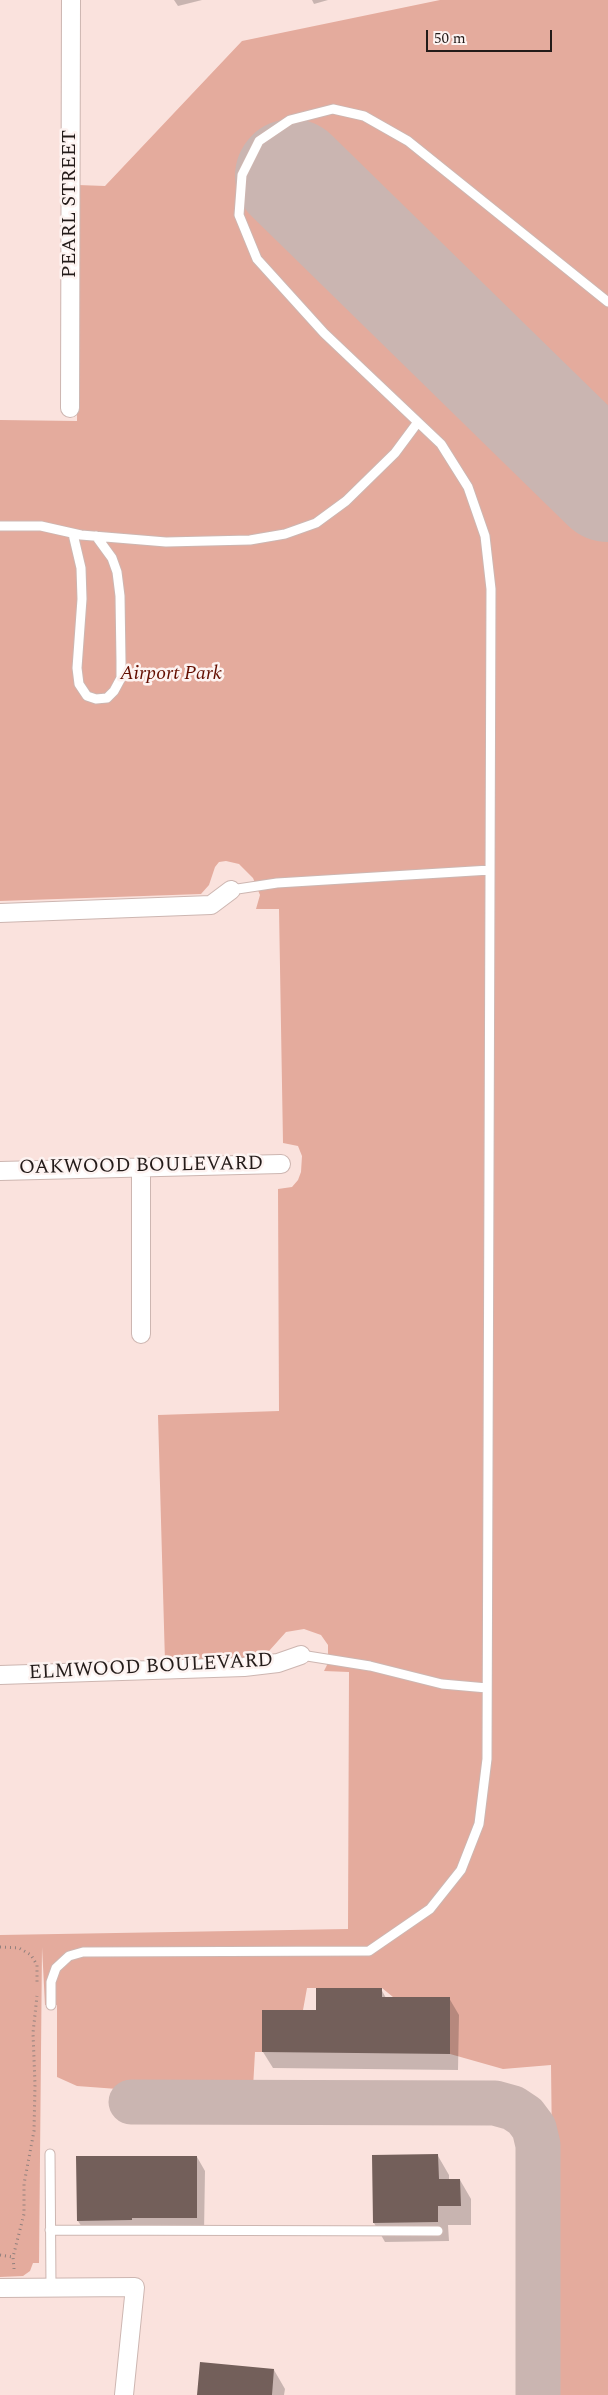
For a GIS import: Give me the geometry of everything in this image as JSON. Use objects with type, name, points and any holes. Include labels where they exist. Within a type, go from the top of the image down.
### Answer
[{"type":"street","name":"PEARL STREET","points":[[70,408],[71,0]]},
{"type":"street","points":[[0,913],[210,905],[231,890]]},
{"type":"street","name":"OAKWOOD BOULEVARD","points":[[0,1171],[281,1164]]},
{"type":"street","points":[[141,1166],[141,1334]]},
{"type":"street","name":"ELMWOOD BOULEVARD","points":[[0,1675],[256,1666],[278,1663],[301,1656]]},
{"type":"street","points":[[0,2288],[135,2288],[124,2395]]},
{"type":"lane","points":[[51,2005],[53,1973],[64,1959],[77,1953],[98,1951],[369,1951],[430,1909],[461,1870],[479,1824],[487,1759],[491,589],[485,536],[468,487],[441,444],[324,333],[257,259],[238,215],[242,175],[259,141],[290,120],[333,110],[364,116],[408,141],[608,302]]},
{"type":"lane","points":[[0,526],[49,527],[73,534],[166,542],[250,540],[301,530],[326,517],[346,501],[395,453],[418,422]]},
{"type":"lane","points":[[73,534],[81,568],[82,598],[77,668],[79,684],[87,696],[96,700],[107,698],[118,685],[121,661],[120,596],[117,572],[112,558],[96,536]]},
{"type":"lane","points":[[231,890],[277,883],[490,870]]},
{"type":"lane","points":[[301,1656],[370,1666],[442,1684],[487,1688]]},
{"type":"lane","points":[[50,2154],[50,2287]]},
{"type":"lane","points":[[50,2230],[438,2231]]},
{"type":"path","points":[[0,1947],[19,1948],[32,1955],[37,1967],[37,1986]]},
{"type":"path","points":[[14,2269],[13,2257],[24,2214],[24,2184],[34,2134],[33,2033],[37,1992]]},
{"type":"path","points":[[0,2255],[13,2257]]},
{"type":"green space","name":"Airport Park","points":[[440,0],[608,0],[608,429],[321,149],[274,200],[608,530],[608,2395],[555,2395],[551,2065],[503,2069],[450,2054],[450,1997],[393,1997],[382,1988],[307,1988],[303,2010],[262,2010],[262,2052],[255,2052],[253,2088],[131,2090],[77,2086],[57,2077],[57,2005],[45,2005],[42,1947],[39,2263],[33,2263],[30,2271],[23,2276],[0,2277],[0,1935],[348,1929],[349,1672],[324,1671],[328,1663],[328,1645],[321,1635],[304,1629],[286,1632],[269,1651],[250,1658],[165,1662],[158,1415],[279,1411],[278,1189],[292,1187],[298,1180],[301,1172],[302,1156],[298,1146],[283,1143],[279,909],[256,909],[260,895],[253,878],[239,864],[226,861],[219,862],[215,867],[209,885],[201,894],[0,901],[0,420],[77,421],[78,185],[105,186],[242,41]]},
{"type":"building","points":[[316,1988],[382,1988],[382,1997],[450,1997],[450,2054],[262,2052],[262,2010],[316,2010]]},
{"type":"building","points":[[438,2154],[439,2179],[460,2179],[461,2206],[438,2206],[438,2222],[373,2223],[372,2155]]},
{"type":"building","points":[[76,2156],[197,2156],[197,2218],[132,2218],[132,2220],[77,2221]]},
{"type":"building","points":[[200,2362],[274,2369],[272,2395],[197,2395]]},
{"type":"taxiway","points":[[131,2102],[495,2103],[513,2108],[525,2116],[534,2128],[538,2145],[538,2395]]},
{"type":"runway","points":[[292,176],[608,485]]}]
